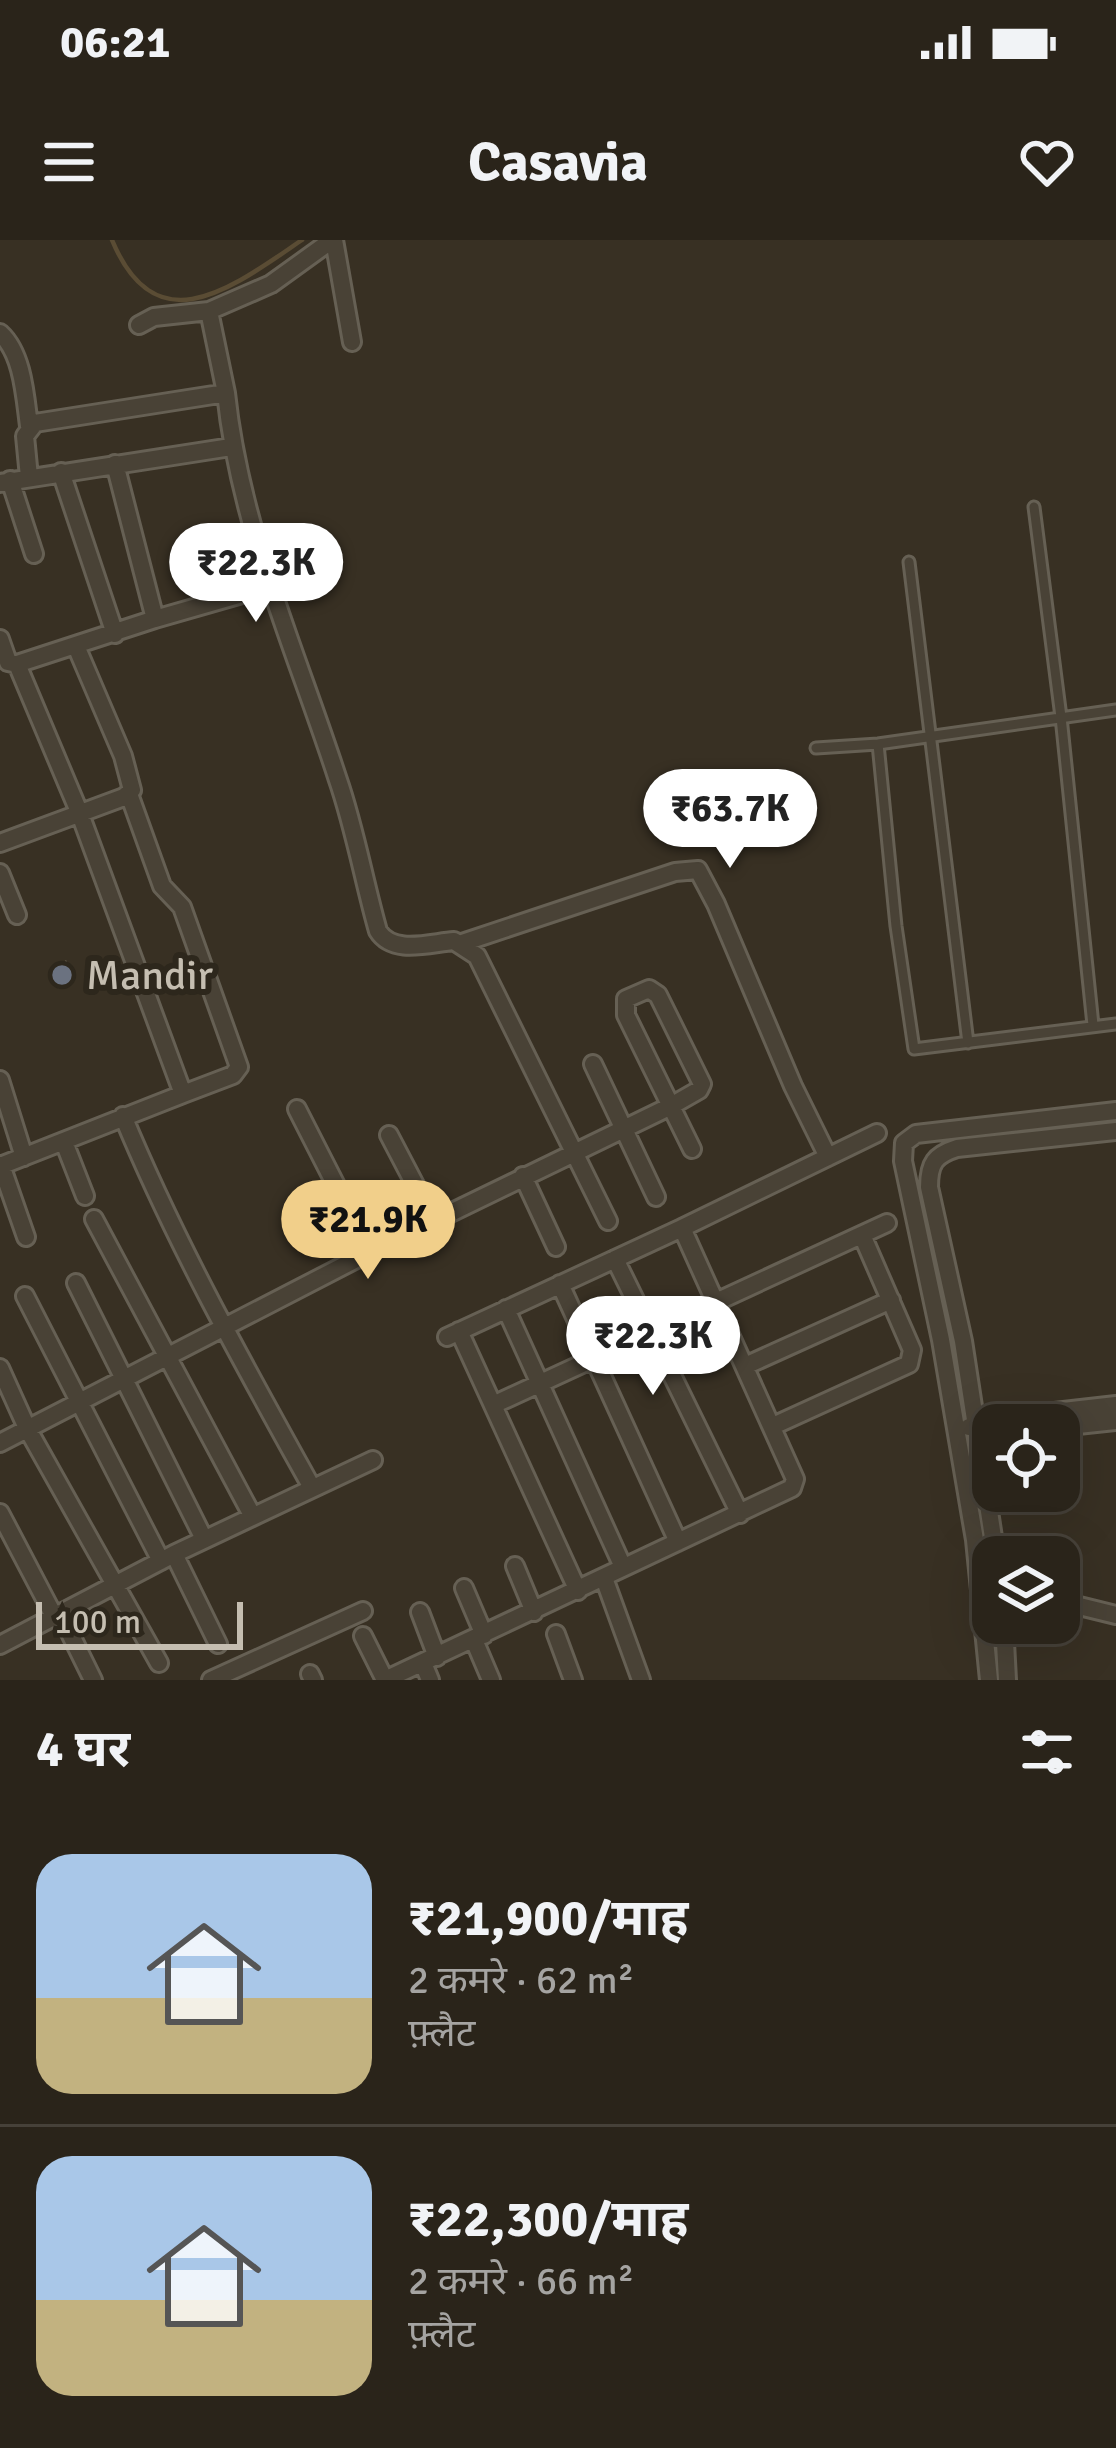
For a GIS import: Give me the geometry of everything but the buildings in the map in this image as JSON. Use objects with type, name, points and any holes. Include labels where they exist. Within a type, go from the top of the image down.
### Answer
[{"type":"street","points":[[139,325],[154,317],[209,311],[271,284],[333,240],[352,342]]},
{"type":"street","points":[[209,311],[226,393],[231,447],[270,586],[340,785],[378,932],[388,944],[399,946],[462,943],[675,872],[698,870],[828,1157]]},
{"type":"street","points":[[0,333],[20,374],[29,426],[25,436],[29,477]]},
{"type":"street","points":[[29,426],[226,393]]},
{"type":"street","points":[[34,554],[5,482],[231,447]]},
{"type":"street","points":[[115,464],[155,619]]},
{"type":"street","points":[[61,472],[115,634]]},
{"type":"street","points":[[0,639],[8,662],[17,664],[270,586]]},
{"type":"street","points":[[26,1237],[1,1166],[233,1075],[239,1067],[182,907],[162,886],[129,794],[123,756],[76,646]]},
{"type":"street","points":[[17,664],[80,814],[183,1094]]},
{"type":"street","points":[[0,843],[129,794]]},
{"type":"street","points":[[0,873],[17,915]]},
{"type":"street","points":[[462,943],[477,956],[608,1220]]},
{"type":"street","points":[[0,1443],[370,1252],[671,1106],[699,1090],[702,1084],[658,995],[645,989],[626,999],[626,1016],[671,1106],[692,1149]]},
{"type":"street","points":[[593,1064],[656,1197]]},
{"type":"street","points":[[0,1080],[23,1157]]},
{"type":"street","points":[[297,1109],[370,1252]]},
{"type":"street","points":[[975,1536],[903,1161],[904,1143],[910,1137],[1116,1111]]},
{"type":"street","points":[[123,1117],[223,1328],[311,1486]]},
{"type":"street","points":[[984,1404],[932,1202],[932,1161],[942,1153],[1116,1131]]},
{"type":"street","points":[[578,1591],[493,1406],[453,1334],[877,1133]]},
{"type":"street","points":[[389,1135],[434,1221]]},
{"type":"street","points":[[64,1142],[85,1196]]},
{"type":"street","points":[[523,1176],[556,1246]]},
{"type":"street","points":[[913,1210],[932,1202]]},
{"type":"street","points":[[94,1220],[252,1515]]},
{"type":"street","points":[[493,1406],[887,1223]]},
{"type":"street","points":[[363,1636],[385,1680],[430,1667],[479,1638],[794,1484],[773,1426],[682,1228]]},
{"type":"street","points":[[773,1426],[909,1364],[911,1350],[862,1235]]},
{"type":"street","points":[[615,1259],[740,1514]]},
{"type":"street","points":[[76,1283],[204,1539]]},
{"type":"street","points":[[560,1284],[678,1542]]},
{"type":"street","points":[[26,1296],[78,1402],[218,1644]]},
{"type":"street","points":[[746,1366],[891,1300]]},
{"type":"street","points":[[506,1310],[623,1567]]},
{"type":"street","points":[[0,1368],[28,1428],[159,1663]]},
{"type":"street","points":[[1080,1410],[1116,1405]]},
{"type":"street","points":[[1080,1425],[1116,1421]]},
{"type":"street","points":[[956,1429],[972,1426]]},
{"type":"street","points":[[2,1638],[373,1460]]},
{"type":"street","points":[[0,1514],[93,1680]]},
{"type":"street","points":[[515,1566],[534,1612]]},
{"type":"street","points":[[604,1578],[641,1680]]},
{"type":"street","points":[[464,1588],[491,1680]]},
{"type":"street","points":[[1080,1606],[1116,1615]]},
{"type":"street","points":[[212,1680],[363,1611]]},
{"type":"street","points":[[419,1612],[430,1667]]},
{"type":"street","points":[[556,1634],[573,1680]]},
{"type":"street","points":[[988,1680],[989,1644]]},
{"type":"street","points":[[1005,1644],[1007,1680]]},
{"type":"lane","points":[[1034,507],[1093,1025]]},
{"type":"lane","points":[[909,562],[968,1043]]},
{"type":"lane","points":[[816,748],[878,744],[1116,710]]},
{"type":"lane","points":[[878,744],[912,1046],[924,1051],[1116,1024]]},
{"type":"waterway","points":[[112,240],[130,273],[151,292],[174,300],[224,289],[302,240]]},
{"type":"place","name":"Mandir","points":[[62,975]]}]
